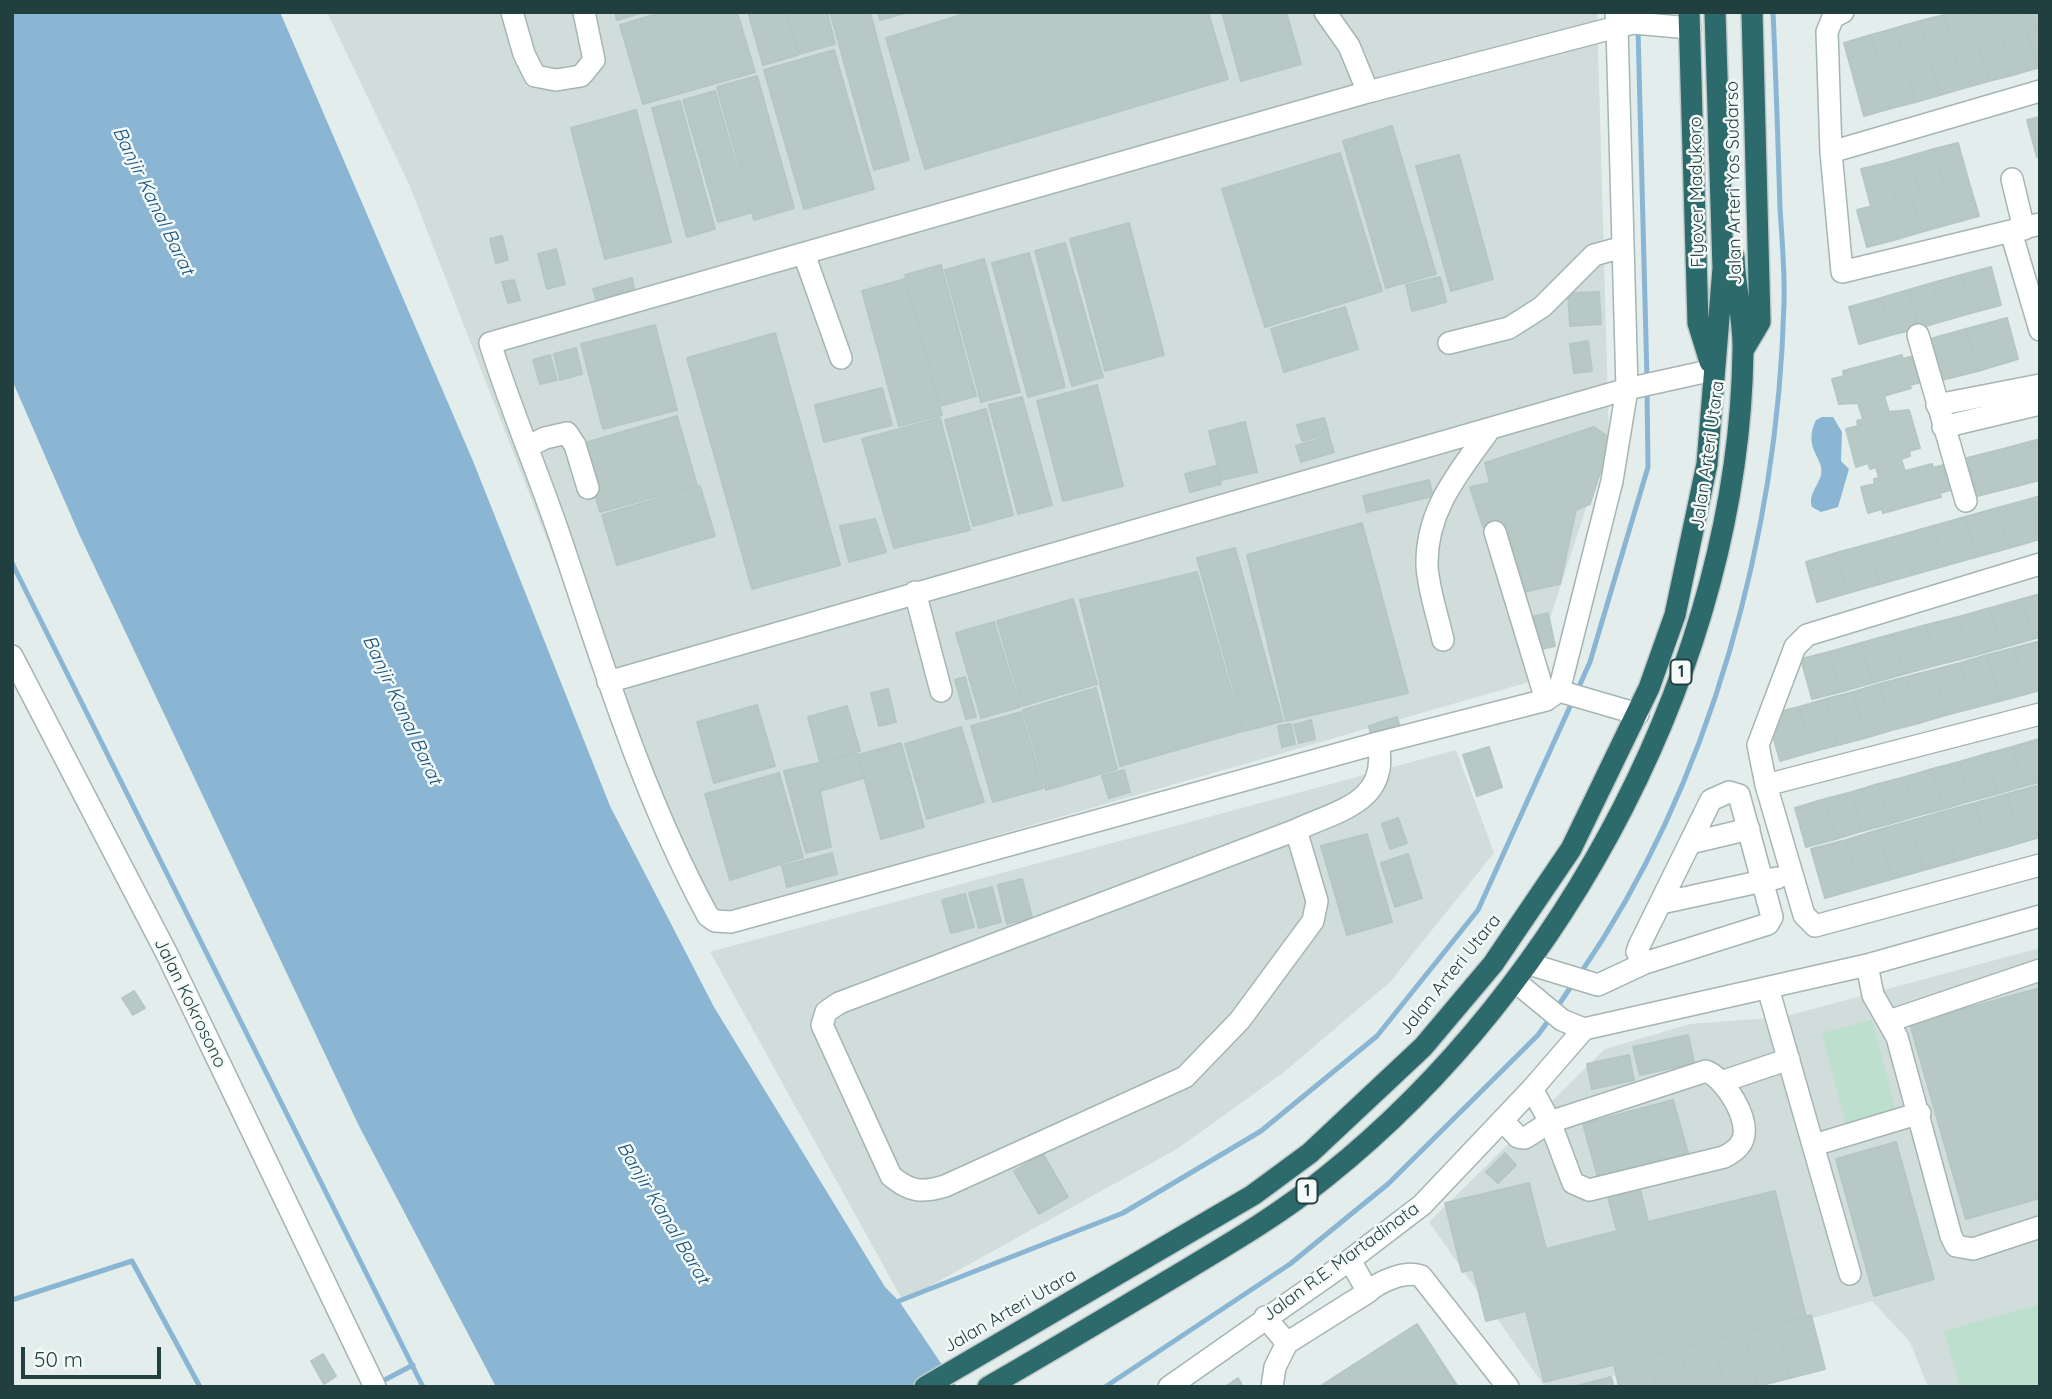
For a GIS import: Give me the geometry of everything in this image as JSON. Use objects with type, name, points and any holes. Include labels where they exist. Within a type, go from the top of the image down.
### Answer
[{"type":"highway","name":"Flyover Madukoro","points":[[1713,370],[1723,268],[1715,12]]},
{"type":"highway","name":"Flyover Madukoro","points":[[1726,12],[1734,267],[1744,349]]},
{"type":"highway","name":"Jalan Arteri Yos Sudarso","points":[[1744,349],[1760,322],[1752,12]]},
{"type":"highway","points":[[1685,22],[1698,323],[1713,370]]},
{"type":"highway","name":"Jalan Arteri Utara","points":[[988,1387],[1268,1220],[1328,1176],[1446,1068],[1516,982],[1572,902],[1640,771],[1684,666],[1703,603],[1727,504],[1744,349]]},
{"type":"highway","name":"Jalan Arteri Utara","points":[[925,1387],[1253,1195],[1310,1153],[1423,1047],[1493,964],[1571,849],[1639,714],[1675,615],[1698,518],[1711,430],[1713,370]]},
{"type":"street","points":[[512,12],[524,54],[535,76],[555,80],[581,76],[594,60],[584,12]]},
{"type":"street","points":[[1325,12],[1349,46],[1368,92]]},
{"type":"street","points":[[1843,12],[1833,17],[1827,27],[1831,152],[1842,272],[2030,231]]},
{"type":"street","points":[[1559,695],[1634,388],[1623,247],[1622,21]]},
{"type":"street","points":[[1639,714],[1609,704],[1559,695],[723,923],[708,916],[679,863],[646,788],[529,446],[490,343],[1622,21],[1685,22]]},
{"type":"street","points":[[1831,152],[2040,91]]},
{"type":"street","points":[[2012,179],[2030,231],[2040,330]]},
{"type":"street","points":[[1449,343],[1509,328],[1542,307],[1594,256],[1623,247]]},
{"type":"street","points":[[804,254],[841,358]]},
{"type":"street","points":[[1918,335],[1966,501]]},
{"type":"street","points":[[608,682],[1634,388],[1713,370]]},
{"type":"street","points":[[1937,405],[2040,385]]},
{"type":"street","points":[[1943,427],[2040,404]]},
{"type":"street","points":[[1443,640],[1427,566],[1433,516],[1442,497],[1490,429]]},
{"type":"street","points":[[529,446],[545,438],[567,433],[575,445],[588,488]]},
{"type":"street","points":[[1495,532],[1559,695]]},
{"type":"street","points":[[2040,564],[1814,632],[1802,639],[1795,647],[1775,694],[1758,744],[1766,785],[1804,915],[1815,926],[2040,865]]},
{"type":"street","points":[[915,592],[941,691]]},
{"type":"street","name":"Jalan Kokrosono","points":[[12,656],[19,684],[167,954],[375,1387]]},
{"type":"street","points":[[1766,785],[2040,714]]},
{"type":"street","points":[[1296,831],[1317,901],[1313,921],[1240,1020],[1185,1077],[945,1186],[925,1192],[906,1189],[891,1176],[822,1025],[826,1012],[852,998],[1296,831],[1370,792],[1380,777],[1382,762],[1378,743]]},
{"type":"street","points":[[1529,964],[1598,985],[1644,963],[1768,923],[1772,910],[1739,795],[1729,792],[1711,800],[1639,946],[1637,952],[1644,963]]},
{"type":"street","points":[[1690,843],[1749,829]]},
{"type":"street","points":[[1661,903],[1792,875]]},
{"type":"street","points":[[1516,982],[1562,1020],[1584,1029],[1867,965],[2040,916]]},
{"type":"street","points":[[1867,965],[1873,995],[1889,1021],[1920,1113],[1951,1236],[1956,1246],[1973,1248],[2040,1227]]},
{"type":"street","points":[[1889,1021],[2040,970]]},
{"type":"street","points":[[1768,988],[1850,1274]]},
{"type":"street","name":"Jalan R.E. Martadinata","points":[[1169,1387],[1265,1317],[1350,1260],[1422,1205],[1503,1121],[1584,1029]]},
{"type":"street","points":[[1724,1081],[1789,1059]]},
{"type":"street","points":[[1503,1121],[1521,1139],[1550,1122],[1706,1071],[1724,1081],[1745,1129],[1743,1141],[1735,1151],[1724,1157],[1589,1190],[1573,1183],[1550,1122],[1532,1089]]},
{"type":"street","points":[[1814,1145],[1920,1113]]},
{"type":"street","points":[[1350,1260],[1368,1292]]},
{"type":"street","points":[[1272,1387],[1275,1367],[1287,1343],[1381,1282],[1414,1274],[1421,1276],[1508,1387]]},
{"type":"street","points":[[1265,1317],[1287,1343]]},
{"type":"shaded area","points":[[327,12],[1597,12],[1609,438],[1529,682],[706,919],[645,792],[409,184]]},
{"type":"shaded area","points":[[1456,750],[1494,853],[1390,982],[1284,1072],[1177,1149],[903,1301],[710,952]]},
{"type":"shaded area","points":[[2040,948],[2040,1387],[1928,1387],[1910,1342],[1872,1301],[1575,1387],[1545,1387],[1429,1222],[1605,1049],[1690,1024],[1783,1017]]},
{"type":"green space","points":[[1872,1020],[1896,1111],[1846,1125],[1822,1033]]},
{"type":"green space","points":[[2040,1304],[2040,1387],[1960,1387],[1944,1331]]},
{"type":"water","name":"Banjir Kanal Barat","points":[[12,12],[280,12],[473,461],[610,806],[714,1007],[885,1287],[899,1301],[957,1387],[496,1387],[359,1126],[79,534],[12,380]]},
{"type":"water","points":[[1833,417],[1842,432],[1841,461],[1849,469],[1838,507],[1821,512],[1812,507],[1811,503],[1821,469],[1811,438],[1816,420]]},
{"type":"building","points":[[615,12],[644,12],[617,20]]},
{"type":"building","points":[[663,12],[737,12],[755,72],[643,104],[620,25]]},
{"type":"building","points":[[748,12],[786,12],[798,55],[763,65]]},
{"type":"building","points":[[787,12],[827,12],[835,44],[799,54]]},
{"type":"building","points":[[830,12],[870,12],[909,160],[874,170]]},
{"type":"building","points":[[878,12],[909,12],[880,20]]},
{"type":"building","points":[[971,12],[1208,12],[1228,79],[925,169],[886,38]]},
{"type":"building","points":[[1222,12],[1286,12],[1301,64],[1241,81]]},
{"type":"building","points":[[1969,12],[1978,45],[1954,52],[1944,15]]},
{"type":"building","points":[[1969,12],[1995,12],[2002,38],[1978,45]]},
{"type":"building","points":[[1995,12],[2021,12],[2027,31],[2002,38]]},
{"type":"building","points":[[2021,12],[2040,12],[2040,28],[2027,31]]},
{"type":"building","points":[[1944,15],[1954,52],[1930,58],[1920,21]]},
{"type":"building","points":[[1920,21],[1930,58],[1906,65],[1896,28]]},
{"type":"building","points":[[1896,28],[1906,65],[1882,72],[1871,35]]},
{"type":"building","points":[[2040,28],[2040,67],[2037,68],[2027,31]]},
{"type":"building","points":[[2027,31],[2037,68],[2013,75],[2002,38]]},
{"type":"building","points":[[1871,35],[1882,72],[1854,79],[1844,43]]},
{"type":"building","points":[[2002,38],[2013,75],[1989,81],[1978,45]]},
{"type":"building","points":[[1978,45],[1989,81],[1964,88],[1954,52]]},
{"type":"building","points":[[834,50],[874,189],[804,209],[764,70]]},
{"type":"building","points":[[1954,52],[1964,88],[1940,95],[1930,58]]},
{"type":"building","points":[[1930,58],[1940,95],[1916,102],[1906,65]]},
{"type":"building","points":[[1906,65],[1916,102],[1892,108],[1882,72]]},
{"type":"building","points":[[1882,72],[1892,108],[1864,116],[1854,79]]},
{"type":"building","points":[[757,76],[794,208],[754,220],[717,87]]},
{"type":"building","points":[[715,91],[750,213],[718,222],[683,100]]},
{"type":"building","points":[[680,101],[715,229],[687,237],[652,108]]},
{"type":"building","points":[[636,110],[671,242],[605,259],[571,128]]},
{"type":"building","points":[[2040,117],[2040,157],[2037,157],[2027,120]]},
{"type":"building","points":[[1392,126],[1436,274],[1386,288],[1343,141]]},
{"type":"building","points":[[1958,143],[1968,179],[1944,186],[1934,149]]},
{"type":"building","points":[[1934,149],[1944,186],[1920,193],[1910,156]]},
{"type":"building","points":[[1340,153],[1382,291],[1265,327],[1222,189]]},
{"type":"building","points":[[1459,155],[1493,279],[1451,291],[1416,166]]},
{"type":"building","points":[[1910,156],[1920,193],[1896,199],[1886,163]]},
{"type":"building","points":[[1886,163],[1896,199],[1871,206],[1861,169]]},
{"type":"building","points":[[1968,179],[1979,216],[1950,224],[1939,187]]},
{"type":"building","points":[[1939,187],[1950,224],[1921,232],[1911,195]]},
{"type":"building","points":[[1911,195],[1921,232],[1894,240],[1884,203]]},
{"type":"building","points":[[1884,203],[1894,240],[1867,247],[1857,210]]},
{"type":"building","points":[[1129,223],[1164,355],[1105,371],[1070,239]]},
{"type":"building","points":[[502,236],[508,260],[496,263],[490,239]]},
{"type":"building","points":[[1065,243],[1103,377],[1072,386],[1035,251]]},
{"type":"building","points":[[556,249],[565,284],[547,289],[538,254]]},
{"type":"building","points":[[1029,253],[1065,387],[1028,397],[992,263]]},
{"type":"building","points":[[984,259],[1020,392],[981,402],[945,270]]},
{"type":"building","points":[[941,265],[976,396],[940,406],[905,275]]},
{"type":"building","points":[[1991,267],[2001,305],[1971,313],[1961,275]]},
{"type":"building","points":[[1961,275],[1971,313],[1943,321],[1932,283]]},
{"type":"building","points":[[1440,277],[1446,302],[1412,311],[1406,285]]},
{"type":"building","points":[[632,278],[634,289],[596,299],[593,289]]},
{"type":"building","points":[[905,279],[942,415],[899,426],[862,291]]},
{"type":"building","points":[[514,280],[520,300],[508,303],[502,282]]},
{"type":"building","points":[[1932,283],[1943,321],[1919,328],[1908,290]]},
{"type":"building","points":[[1908,290],[1919,328],[1891,335],[1881,298]]},
{"type":"building","points":[[1599,292],[1601,324],[1570,326],[1568,293]]},
{"type":"building","points":[[1881,298],[1891,335],[1859,344],[1849,307]]},
{"type":"building","points":[[1345,307],[1358,349],[1284,372],[1271,329]]},
{"type":"building","points":[[2007,318],[2018,359],[1978,371],[1966,329]]},
{"type":"building","points":[[655,325],[677,410],[603,429],[581,344]]},
{"type":"building","points":[[1966,329],[1978,371],[1942,380],[1930,339]]},
{"type":"building","points":[[775,333],[840,565],[752,589],[687,358]]},
{"type":"building","points":[[1588,341],[1592,371],[1574,373],[1570,344]]},
{"type":"building","points":[[576,348],[582,374],[560,380],[554,354]]},
{"type":"building","points":[[550,355],[557,380],[540,384],[533,360]]},
{"type":"building","points":[[1902,355],[1903,359],[1918,355],[1925,381],[1884,396],[1889,412],[1909,410],[1920,448],[1909,451],[1910,456],[1901,459],[1905,471],[1932,464],[1933,468],[1947,464],[1954,489],[1940,493],[1941,497],[1883,513],[1882,509],[1868,513],[1861,487],[1875,484],[1874,479],[1879,478],[1876,467],[1870,469],[1868,463],[1856,467],[1846,429],[1858,426],[1857,421],[1863,419],[1858,403],[1839,404],[1832,379],[1844,376],[1843,371]]},
{"type":"building","points":[[1097,385],[1123,486],[1063,501],[1037,401]]},
{"type":"building","points":[[882,388],[892,425],[824,442],[815,405]]},
{"type":"building","points":[[1022,397],[1052,505],[1018,514],[989,405]]},
{"type":"building","points":[[986,409],[1013,515],[973,526],[945,420]]},
{"type":"building","points":[[677,416],[697,485],[600,512],[581,444]]},
{"type":"building","points":[[940,418],[970,530],[894,548],[862,439]]},
{"type":"building","points":[[1324,418],[1329,434],[1302,441],[1297,425]]},
{"type":"building","points":[[1245,422],[1257,472],[1221,480],[1209,431]]},
{"type":"building","points":[[1594,427],[1611,439],[1590,504],[1576,510],[1560,584],[1519,593],[1495,525],[1483,527],[1470,487],[1490,483],[1485,463]]},
{"type":"building","points":[[1329,436],[1334,452],[1301,462],[1296,446]]},
{"type":"building","points":[[2040,439],[2040,480],[2013,487],[2003,449]]},
{"type":"building","points":[[2003,449],[2013,487],[1977,496],[1967,458]]},
{"type":"building","points":[[1216,466],[1221,484],[1190,492],[1185,474]]},
{"type":"building","points":[[1429,480],[1433,496],[1367,512],[1363,496]]},
{"type":"building","points":[[700,486],[715,536],[617,565],[602,515]]},
{"type":"building","points":[[2040,496],[2040,535],[2030,499]]},
{"type":"building","points":[[2030,499],[2040,539],[2009,548],[1997,508]]},
{"type":"building","points":[[1997,508],[2009,548],[1976,557],[1965,517]]},
{"type":"building","points":[[1965,517],[1976,557],[1944,566],[1933,526]]},
{"type":"building","points":[[875,519],[886,552],[849,562],[840,526]]},
{"type":"building","points":[[1362,523],[1408,693],[1286,721],[1247,555]]},
{"type":"building","points":[[1933,526],[1944,566],[1912,575],[1901,535]]},
{"type":"building","points":[[1901,535],[1912,575],[1880,584],[1869,544]]},
{"type":"building","points":[[1869,544],[1880,584],[1848,593],[1836,553]]},
{"type":"building","points":[[1235,548],[1283,721],[1245,731],[1197,558]]},
{"type":"building","points":[[1836,553],[1848,593],[1817,602],[1806,562]]},
{"type":"building","points":[[1197,572],[1243,731],[1120,766],[1080,600]]},
{"type":"building","points":[[2040,594],[2040,637],[2033,639],[2022,599]]},
{"type":"building","points":[[1073,599],[1097,684],[1022,706],[997,621]]},
{"type":"building","points":[[2022,599],[2033,639],[2001,648],[1990,608]]},
{"type":"building","points":[[1990,608],[2001,648],[1969,657],[1958,617]]},
{"type":"building","points":[[1548,613],[1555,646],[1534,651],[1527,618]]},
{"type":"building","points":[[1958,617],[1969,657],[1937,665],[1926,625]]},
{"type":"building","points":[[994,622],[1020,707],[981,718],[956,633]]},
{"type":"building","points":[[1926,625],[1937,665],[1904,674],[1893,634]]},
{"type":"building","points":[[1893,634],[1904,674],[1872,683],[1861,643]]},
{"type":"building","points":[[2040,641],[2040,690],[2026,694],[2014,648]]},
{"type":"building","points":[[1861,643],[1872,683],[1840,692],[1829,652]]},
{"type":"building","points":[[2014,648],[2026,694],[2000,701],[1987,655]]},
{"type":"building","points":[[1829,652],[1840,692],[1812,699],[1801,659]]},
{"type":"building","points":[[1987,655],[2000,701],[1973,708],[1960,663]]},
{"type":"building","points":[[1960,663],[1973,708],[1946,715],[1933,670]]},
{"type":"building","points":[[1933,670],[1946,715],[1919,723],[1906,677]]},
{"type":"building","points":[[965,677],[976,717],[966,719],[955,680]]},
{"type":"building","points":[[1906,677],[1919,723],[1892,730],[1879,684]]},
{"type":"building","points":[[1879,684],[1892,730],[1865,738],[1853,692]]},
{"type":"building","points":[[1096,688],[1117,769],[1046,790],[1023,710]]},
{"type":"building","points":[[888,689],[896,722],[879,726],[871,693]]},
{"type":"building","points":[[1853,692],[1865,738],[1838,745],[1826,699]]},
{"type":"building","points":[[1826,699],[1838,745],[1811,752],[1799,707]]},
{"type":"building","points":[[757,705],[775,766],[714,783],[697,722]]},
{"type":"building","points":[[847,706],[860,751],[820,762],[808,717]]},
{"type":"building","points":[[1799,707],[1811,752],[1780,761],[1772,732],[1778,712]]},
{"type":"building","points":[[1021,712],[1043,788],[993,802],[971,726]]},
{"type":"building","points":[[1397,717],[1400,727],[1371,736],[1369,726]]},
{"type":"building","points":[[1311,720],[1315,739],[1299,743],[1294,725]]},
{"type":"building","points":[[1291,724],[1295,744],[1282,747],[1278,726]]},
{"type":"building","points":[[961,727],[984,802],[927,819],[905,744]]},
{"type":"building","points":[[2039,739],[2040,782],[2024,786],[2012,747]]},
{"type":"building","points":[[901,743],[924,827],[881,839],[858,755]]},
{"type":"building","points":[[1489,747],[1502,787],[1477,796],[1463,755]]},
{"type":"building","points":[[2012,747],[2024,786],[1997,794],[1986,754]]},
{"type":"building","points":[[857,754],[864,778],[820,791],[831,847],[806,853],[784,771]]},
{"type":"building","points":[[1986,754],[1997,794],[1970,801],[1959,762]]},
{"type":"building","points":[[1959,762],[1970,801],[1943,809],[1932,769]]},
{"type":"building","points":[[1932,769],[1943,809],[1916,816],[1905,777]]},
{"type":"building","points":[[1124,770],[1130,792],[1109,798],[1102,776]]},
{"type":"building","points":[[779,773],[803,857],[730,880],[705,794]]},
{"type":"building","points":[[1905,777],[1916,816],[1889,824],[1878,784]]},
{"type":"building","points":[[1878,784],[1889,824],[1862,831],[1852,792]]},
{"type":"building","points":[[2039,785],[2040,837],[2020,843],[2007,794]]},
{"type":"building","points":[[1852,792],[1862,831],[1836,839],[1825,799]]},
{"type":"building","points":[[2007,794],[2020,843],[1988,852],[1975,803]]},
{"type":"building","points":[[1825,799],[1836,839],[1806,847],[1795,808]]},
{"type":"building","points":[[1975,803],[1988,852],[1956,861],[1942,812]]},
{"type":"building","points":[[1942,812],[1956,861],[1924,870],[1910,821]]},
{"type":"building","points":[[1398,818],[1407,843],[1390,849],[1382,824]]},
{"type":"building","points":[[1910,821],[1924,870],[1892,879],[1878,830]]},
{"type":"building","points":[[1878,830],[1892,879],[1860,888],[1846,840]]},
{"type":"building","points":[[1367,834],[1392,922],[1347,935],[1321,846]]},
{"type":"building","points":[[1846,840],[1860,888],[1825,898],[1811,849]]},
{"type":"building","points":[[832,853],[837,874],[787,887],[782,866]]},
{"type":"building","points":[[1408,854],[1422,898],[1395,907],[1381,863]]},
{"type":"building","points":[[1022,879],[1032,917],[1007,924],[998,885]]},
{"type":"building","points":[[992,887],[1001,922],[979,928],[969,893]]},
{"type":"building","points":[[965,894],[974,927],[951,933],[942,900]]},
{"type":"building","points":[[2040,988],[2040,1198],[1966,1219],[1910,1024]]},
{"type":"building","points":[[134,991],[145,1008],[133,1015],[122,998]]},
{"type":"building","points":[[1688,1035],[1694,1063],[1640,1075],[1633,1047]]},
{"type":"building","points":[[1629,1055],[1634,1080],[1592,1089],[1587,1064]]},
{"type":"building","points":[[1673,1100],[1688,1153],[1598,1178],[1583,1124]]},
{"type":"building","points":[[1896,1142],[1934,1279],[1874,1296],[1836,1159]]},
{"type":"building","points":[[1505,1153],[1516,1165],[1498,1183],[1486,1172]]},
{"type":"building","points":[[1043,1154],[1068,1197],[1039,1214],[1014,1171]]},
{"type":"building","points":[[1529,1183],[1546,1249],[1617,1231],[1608,1197],[1640,1189],[1648,1222],[1775,1191],[1806,1317],[1544,1382],[1526,1311],[1486,1321],[1473,1269],[1462,1272],[1445,1203]]},
{"type":"building","points":[[1811,1315],[1825,1369],[1790,1378],[1777,1324]]},
{"type":"building","points":[[1417,1324],[1458,1387],[1319,1387]]},
{"type":"building","points":[[1777,1324],[1790,1378],[1758,1386],[1744,1332]]},
{"type":"building","points":[[1744,1332],[1758,1386],[1725,1387],[1713,1340]]},
{"type":"building","points":[[1713,1340],[1725,1387],[1689,1387],[1680,1348]]},
{"type":"building","points":[[1680,1348],[1689,1387],[1657,1387],[1649,1356]]},
{"type":"building","points":[[323,1354],[336,1376],[324,1384],[311,1361]]},
{"type":"building","points":[[1649,1356],[1657,1387],[1619,1387],[1614,1365]]},
{"type":"building","points":[[1611,1377],[1614,1387],[1572,1387]]},
{"type":"building","points":[[1238,1378],[1243,1387],[1225,1387]]},
{"type":"waterway","points":[[1580,974],[1626,900],[1666,821],[1701,739],[1729,654],[1751,566],[1768,478],[1779,390],[1784,303],[1773,12]]},
{"type":"waterway","points":[[1638,29],[1647,380]]},
{"type":"waterway","points":[[1577,691],[1590,662],[1648,467],[1647,390]]},
{"type":"waterway","points":[[12,563],[423,1387]]},
{"type":"waterway","points":[[899,1301],[1123,1213],[1261,1131],[1377,1036],[1478,910],[1573,700]]},
{"type":"waterway","points":[[1556,1009],[1574,982]]},
{"type":"waterway","points":[[1105,1387],[1290,1264],[1388,1184],[1538,1035],[1551,1017]]},
{"type":"waterway","points":[[12,1300],[132,1261],[200,1387]]},
{"type":"waterway","points":[[377,1384],[413,1365]]}]
